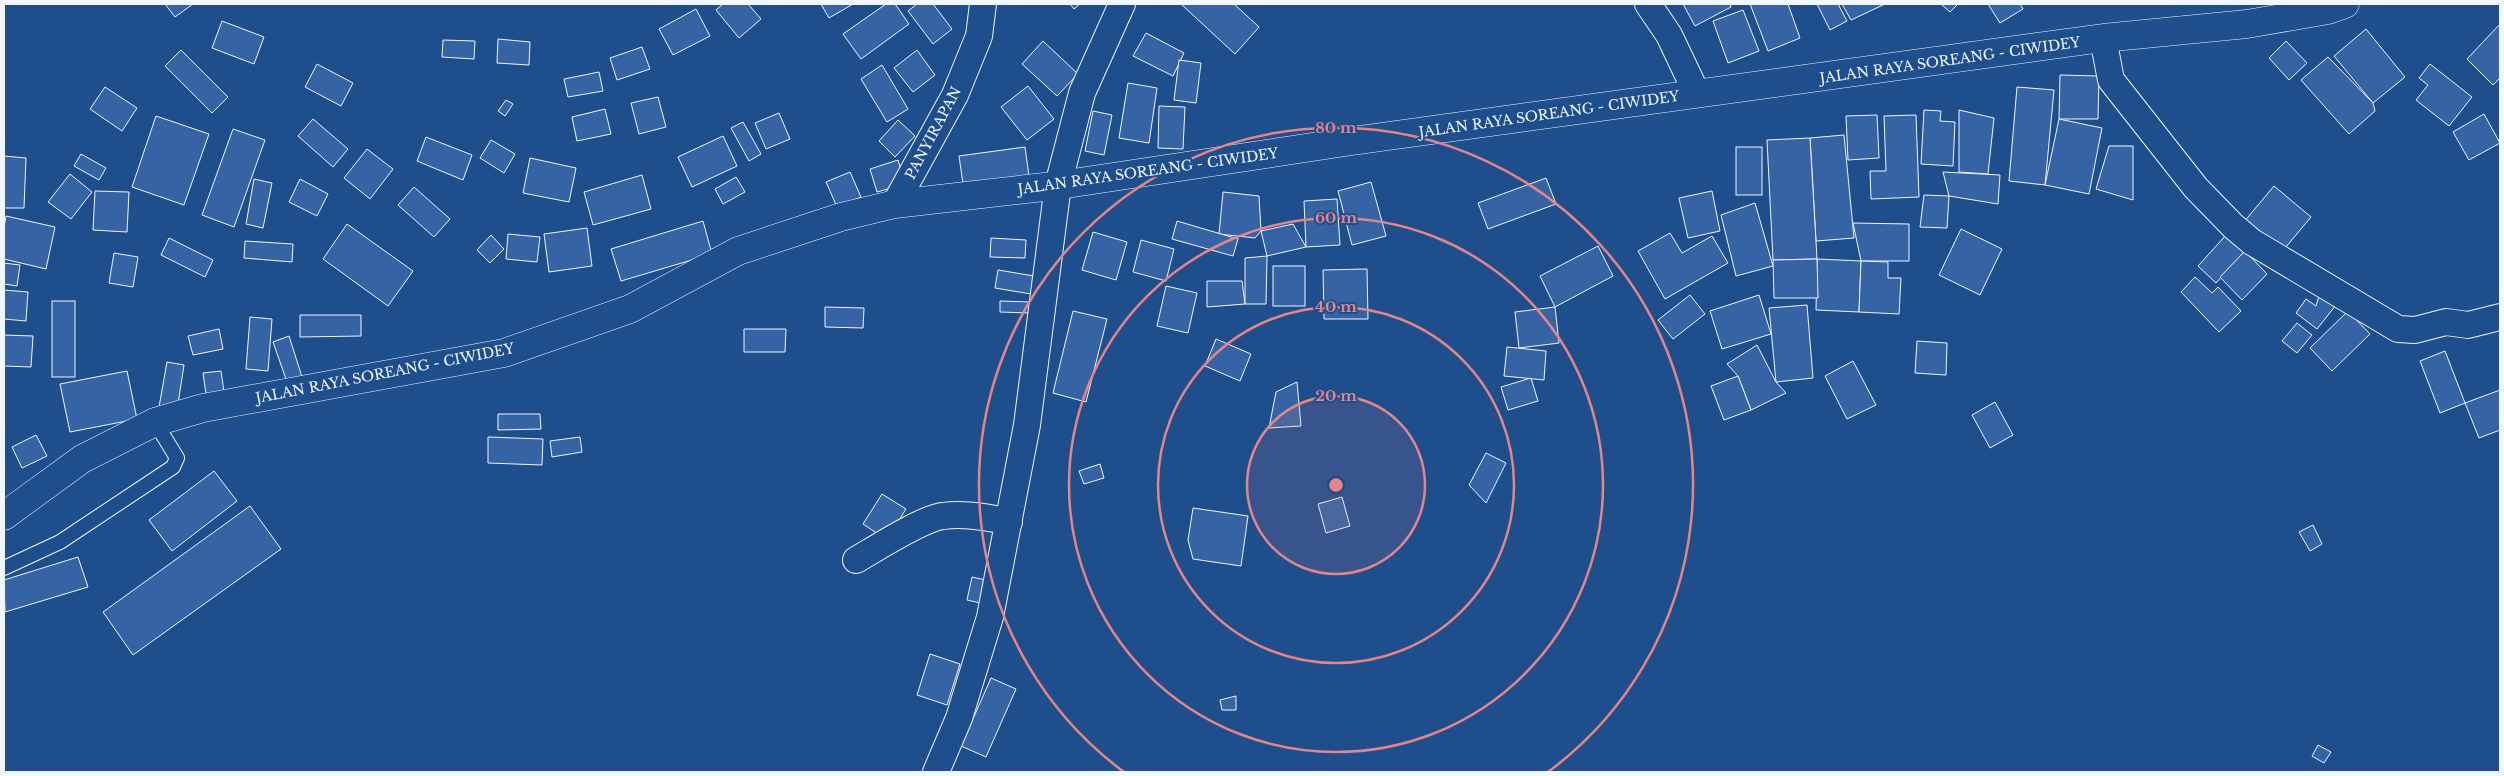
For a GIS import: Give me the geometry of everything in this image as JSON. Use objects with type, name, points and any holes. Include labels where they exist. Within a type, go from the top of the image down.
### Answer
[{"type":"highway","name":"JALAN RAYA SOREANG - CIWIDEY","points":[[4,516],[82,459],[155,422],[203,408],[504,352],[630,309],[738,251],[841,217],[895,204],[1058,185],[2103,38],[2247,24],[2328,10],[2345,4]]},
{"type":"street","name":"PANYIRAPAN","points":[[895,204],[955,95],[978,36],[983,4]]},
{"type":"street","points":[[936,772],[959,718],[990,617],[1027,425],[1058,185],[1082,94],[1122,4]]},
{"type":"street","points":[[1648,4],[1669,35],[1698,94]]},
{"type":"street","points":[[2103,38],[2110,80],[2196,188],[2233,226],[2252,242],[2398,329],[2415,330],[2446,322],[2468,325],[2500,317]]},
{"type":"street","points":[[856,560],[902,534],[941,516],[968,515],[1009,522]]},
{"type":"lane","points":[[4,568],[60,542],[174,467],[177,458],[155,422]]},
{"type":"building","points":[[165,4],[193,4],[175,17]]},
{"type":"building","points":[[723,4],[748,4],[761,19],[739,38],[716,10]]},
{"type":"building","points":[[821,4],[853,4],[829,18]]},
{"type":"building","points":[[886,4],[895,4],[909,24],[861,59],[843,34]]},
{"type":"building","points":[[917,4],[933,4],[952,29],[933,44],[908,11]]},
{"type":"building","points":[[1070,4],[1080,4],[1074,9]]},
{"type":"building","points":[[1181,4],[1234,4],[1259,27],[1235,54]]},
{"type":"building","points":[[1683,4],[1730,4],[1731,7],[1695,26]]},
{"type":"building","points":[[1750,4],[1788,4],[1800,38],[1768,51]]},
{"type":"building","points":[[1817,4],[1838,4],[1847,21],[1830,30]]},
{"type":"building","points":[[1842,4],[1885,4],[1851,20]]},
{"type":"building","points":[[1941,4],[1958,4],[1950,12]]},
{"type":"building","points":[[1988,4],[2020,4],[2023,9],[2000,23]]},
{"type":"building","points":[[696,9],[710,36],[673,55],[659,29]]},
{"type":"building","points":[[1743,10],[1759,51],[1728,63],[1713,21]]},
{"type":"building","points":[[222,21],[264,37],[254,64],[212,48]]},
{"type":"building","points":[[2500,24],[2500,78],[2493,85],[2467,59]]},
{"type":"building","points":[[2366,29],[2405,77],[2373,103],[2334,56]]},
{"type":"building","points":[[1146,33],[1184,53],[1173,76],[1133,56]]},
{"type":"building","points":[[498,39],[530,42],[529,65],[497,63]]},
{"type":"building","points":[[443,40],[475,41],[474,59],[442,57]]},
{"type":"building","points":[[1043,41],[1078,74],[1057,96],[1022,64]]},
{"type":"building","points":[[2286,41],[2307,63],[2289,80],[2269,58]]},
{"type":"building","points":[[642,47],[650,69],[617,80],[610,58]]},
{"type":"building","points":[[181,50],[228,97],[212,113],[165,66]]},
{"type":"building","points":[[917,50],[935,75],[913,92],[894,68]]},
{"type":"building","points":[[2328,57],[2373,103],[2375,111],[2349,134],[2301,80]]},
{"type":"building","points":[[1179,60],[1201,63],[1196,103],[1174,100]]},
{"type":"building","points":[[317,64],[353,83],[341,106],[305,87]]},
{"type":"building","points":[[2430,64],[2472,97],[2449,126],[2416,100],[2428,85],[2419,78]]},
{"type":"building","points":[[882,65],[908,109],[887,122],[861,79]]},
{"type":"building","points":[[599,72],[603,91],[568,97],[564,79]]},
{"type":"building","points":[[2060,75],[2099,76],[2098,119],[2059,119]]},
{"type":"building","points":[[1128,83],[1157,88],[1149,143],[1119,138]]},
{"type":"building","points":[[1028,86],[1054,119],[1027,140],[1001,107]]},
{"type":"building","points":[[105,87],[137,108],[122,131],[90,109]]},
{"type":"building","points":[[2017,87],[2054,90],[2045,185],[2009,181]]},
{"type":"building","points":[[658,97],[666,127],[639,134],[631,103]]},
{"type":"building","points":[[506,100],[513,104],[505,116],[498,111]]},
{"type":"building","points":[[1159,106],[1185,107],[1183,149],[1158,148]]},
{"type":"building","points":[[605,109],[611,134],[577,141],[572,117]]},
{"type":"building","points":[[1924,110],[1941,111],[1940,121],[1955,122],[1953,166],[1921,164]]},
{"type":"building","points":[[1959,110],[1994,118],[1988,174],[1959,172]]},
{"type":"building","points":[[1093,111],[1112,115],[1104,155],[1085,151]]},
{"type":"building","points":[[779,113],[790,139],[766,149],[755,123]]},
{"type":"building","points":[[2484,114],[2500,143],[2469,160],[2453,132]]},
{"type":"building","points":[[1877,115],[1879,158],[1848,160],[1846,116]]},
{"type":"building","points":[[1916,115],[1919,197],[1871,199],[1870,171],[1886,171],[1884,116]]},
{"type":"building","points":[[156,116],[209,134],[184,205],[132,187]]},
{"type":"building","points":[[313,119],[348,149],[333,167],[298,136]]},
{"type":"building","points":[[2059,119],[2102,128],[2089,194],[2045,185]]},
{"type":"building","points":[[898,120],[915,136],[895,157],[879,141]]},
{"type":"building","points":[[743,122],[761,154],[749,161],[731,128]]},
{"type":"building","points":[[233,129],[265,140],[234,227],[202,215]]},
{"type":"building","points":[[1844,135],[1854,238],[1816,241],[1810,138]]},
{"type":"building","points":[[723,136],[737,166],[692,187],[678,157]]},
{"type":"building","points":[[426,137],[472,155],[463,180],[417,161]]},
{"type":"building","points":[[1810,138],[1817,259],[1773,260],[1767,140]]},
{"type":"building","points":[[491,140],[515,154],[504,173],[480,158]]},
{"type":"building","points":[[2109,146],[2133,146],[2133,200],[2096,189]]},
{"type":"building","points":[[1025,147],[1029,176],[963,184],[959,156]]},
{"type":"building","points":[[1736,147],[1762,147],[1762,195],[1736,195]]},
{"type":"building","points":[[367,149],[393,169],[370,199],[344,178]]},
{"type":"building","points":[[81,154],[106,168],[99,180],[74,166]]},
{"type":"building","points":[[4,156],[26,158],[24,208],[4,208]]},
{"type":"building","points":[[530,158],[576,168],[569,202],[523,193]]},
{"type":"building","points":[[898,160],[905,184],[877,192],[870,169]]},
{"type":"building","points":[[850,172],[861,197],[837,207],[826,182]]},
{"type":"building","points":[[1943,172],[2000,175],[1998,204],[1949,196]]},
{"type":"building","points":[[70,174],[92,192],[71,219],[48,202]]},
{"type":"building","points":[[642,175],[651,209],[593,225],[584,192]]},
{"type":"building","points":[[736,177],[745,192],[723,204],[715,189]]},
{"type":"building","points":[[1546,178],[1556,204],[1488,229],[1478,203]]},
{"type":"building","points":[[254,179],[272,183],[263,228],[246,224]]},
{"type":"building","points":[[300,179],[328,194],[317,216],[289,202]]},
{"type":"building","points":[[1371,182],[1386,236],[1352,245],[1338,191]]},
{"type":"building","points":[[2274,186],[2311,217],[2280,254],[2243,223]]},
{"type":"building","points":[[414,187],[450,219],[434,237],[398,205]]},
{"type":"building","points":[[95,191],[129,192],[127,232],[93,230]]},
{"type":"building","points":[[1712,191],[1720,231],[1688,238],[1679,198]]},
{"type":"building","points":[[1223,192],[1259,196],[1261,231],[1255,238],[1219,234]]},
{"type":"building","points":[[1924,195],[1949,196],[1947,228],[1920,227]]},
{"type":"building","points":[[1337,199],[1340,245],[1306,247],[1304,201]]},
{"type":"building","points":[[1755,203],[1773,266],[1736,276],[1721,215]]},
{"type":"building","points":[[6,216],[55,227],[46,269],[4,259]]},
{"type":"building","points":[[703,221],[712,254],[621,281],[611,249]]},
{"type":"building","points":[[1177,221],[1238,239],[1233,256],[1172,239]]},
{"type":"building","points":[[1853,223],[1909,224],[1909,261],[1861,261]]},
{"type":"building","points":[[347,224],[413,271],[388,306],[323,259]]},
{"type":"building","points":[[1293,224],[1306,247],[1267,256],[1261,231]]},
{"type":"building","points":[[587,228],[592,266],[549,272],[544,234]]},
{"type":"building","points":[[1961,229],[2002,249],[1980,295],[1939,275]]},
{"type":"building","points":[[1093,232],[1127,242],[1116,280],[1082,270]]},
{"type":"building","points":[[1670,233],[1682,253],[1712,236],[1728,263],[1665,299],[1638,251]]},
{"type":"building","points":[[508,234],[540,237],[537,262],[506,259]]},
{"type":"building","points":[[2227,234],[2245,251],[2216,283],[2198,266]]},
{"type":"building","points":[[491,235],[504,249],[490,263],[477,250]]},
{"type":"building","points":[[169,238],[213,260],[205,277],[161,255]]},
{"type":"building","points":[[991,238],[1026,240],[1025,258],[990,257]]},
{"type":"building","points":[[1141,240],[1174,249],[1166,281],[1133,272]]},
{"type":"building","points":[[245,241],[293,244],[292,262],[244,258]]},
{"type":"building","points":[[1598,246],[1613,276],[1555,307],[1540,276]]},
{"type":"building","points":[[2245,251],[2267,274],[2242,300],[2220,277]]},
{"type":"building","points":[[114,253],[138,257],[133,287],[109,283]]},
{"type":"building","points":[[1267,256],[1266,304],[1245,304],[1245,258]]},
{"type":"building","points":[[1817,259],[1861,261],[1859,312],[1816,310]]},
{"type":"building","points":[[1817,259],[1818,298],[1774,298],[1773,260]]},
{"type":"building","points":[[1861,261],[1888,262],[1888,278],[1901,278],[1899,314],[1859,312]]},
{"type":"building","points":[[4,263],[20,265],[17,286],[4,284]]},
{"type":"building","points":[[1273,266],[1305,266],[1305,306],[1273,306]]},
{"type":"building","points":[[1367,269],[1368,319],[1324,319],[1323,270]]},
{"type":"building","points":[[998,270],[1034,276],[1031,294],[995,288]]},
{"type":"building","points":[[2195,277],[2212,293],[2218,287],[2241,311],[2219,332],[2181,292]]},
{"type":"building","points":[[1207,281],[1242,281],[1245,304],[1207,307]]},
{"type":"building","points":[[1166,286],[1197,293],[1188,333],[1157,326]]},
{"type":"building","points":[[4,290],[28,292],[26,321],[4,319]]},
{"type":"building","points":[[2320,292],[2336,305],[2317,329],[2296,313],[2306,299],[2316,306]]},
{"type":"building","points":[[1690,295],[1705,314],[1673,339],[1658,320]]},
{"type":"building","points":[[1759,295],[1771,334],[1722,349],[1710,311]]},
{"type":"building","points":[[52,301],[75,301],[75,377],[52,377]]},
{"type":"building","points":[[1000,301],[1030,302],[1029,313],[1000,312]]},
{"type":"building","points":[[1807,305],[1813,378],[1776,382],[1769,308]]},
{"type":"building","points":[[825,307],[864,308],[863,328],[825,327]]},
{"type":"building","points":[[1555,307],[1559,343],[1519,348],[1515,312]]},
{"type":"building","points":[[1073,311],[1107,319],[1086,402],[1053,393]]},
{"type":"building","points":[[2348,311],[2370,334],[2332,371],[2310,348]]},
{"type":"building","points":[[300,315],[361,315],[361,336],[300,337]]},
{"type":"building","points":[[250,317],[272,319],[268,371],[246,369]]},
{"type":"building","points":[[2297,323],[2312,335],[2297,353],[2282,341]]},
{"type":"building","points":[[219,329],[223,349],[193,355],[188,336]]},
{"type":"building","points":[[744,329],[786,329],[785,352],[744,352]]},
{"type":"building","points":[[4,335],[33,336],[31,367],[4,366]]},
{"type":"building","points":[[289,336],[302,377],[287,382],[273,342]]},
{"type":"building","points":[[1216,339],[1251,354],[1240,381],[1205,366]]},
{"type":"building","points":[[1917,341],[1947,343],[1946,375],[1915,373]]},
{"type":"building","points":[[1757,345],[1776,382],[1786,393],[1751,410],[1738,376],[1727,364]]},
{"type":"building","points":[[1507,347],[1546,351],[1544,380],[1504,376]]},
{"type":"building","points":[[2445,351],[2465,403],[2440,413],[2420,361]]},
{"type":"building","points":[[1853,361],[1876,405],[1847,419],[1825,376]]},
{"type":"building","points":[[167,362],[184,365],[177,410],[159,407]]},
{"type":"building","points":[[127,371],[137,419],[70,432],[60,384]]},
{"type":"building","points":[[221,371],[225,399],[207,401],[203,373]]},
{"type":"building","points":[[1738,376],[1751,410],[1724,420],[1711,386]]},
{"type":"building","points":[[1531,378],[1538,401],[1508,410],[1501,387]]},
{"type":"building","points":[[1297,382],[1301,426],[1269,428],[1276,392]]},
{"type":"building","points":[[2500,390],[2500,430],[2479,438],[2465,403]]},
{"type":"building","points":[[1995,402],[2013,435],[1990,448],[1972,415]]},
{"type":"building","points":[[498,414],[540,414],[541,429],[498,430]]},
{"type":"building","points":[[36,435],[47,456],[22,468],[12,447]]},
{"type":"building","points":[[488,437],[543,439],[542,465],[488,463]]},
{"type":"building","points":[[580,437],[582,452],[552,457],[550,441]]},
{"type":"building","points":[[1486,453],[1506,463],[1486,503],[1469,485]]},
{"type":"building","points":[[1100,464],[1104,478],[1084,484],[1079,471]]},
{"type":"building","points":[[214,471],[237,501],[172,551],[149,520]]},
{"type":"building","points":[[882,494],[906,509],[887,540],[863,524]]},
{"type":"building","points":[[1342,497],[1350,526],[1326,533],[1318,504]]},
{"type":"building","points":[[250,506],[281,549],[133,655],[103,612]]},
{"type":"building","points":[[1193,508],[1248,516],[1241,566],[1193,559],[1188,540]]},
{"type":"building","points":[[2313,525],[2322,544],[2310,551],[2299,532]]},
{"type":"building","points":[[78,557],[88,587],[5,612],[4,580]]},
{"type":"building","points":[[972,577],[990,581],[985,604],[967,600]]},
{"type":"building","points":[[930,654],[960,664],[947,705],[917,695]]},
{"type":"building","points":[[991,678],[1016,689],[986,757],[961,746]]},
{"type":"building","points":[[1236,696],[1236,710],[1222,710],[1220,700]]},
{"type":"building","points":[[2318,745],[2331,752],[2324,763],[2312,756]]}]
